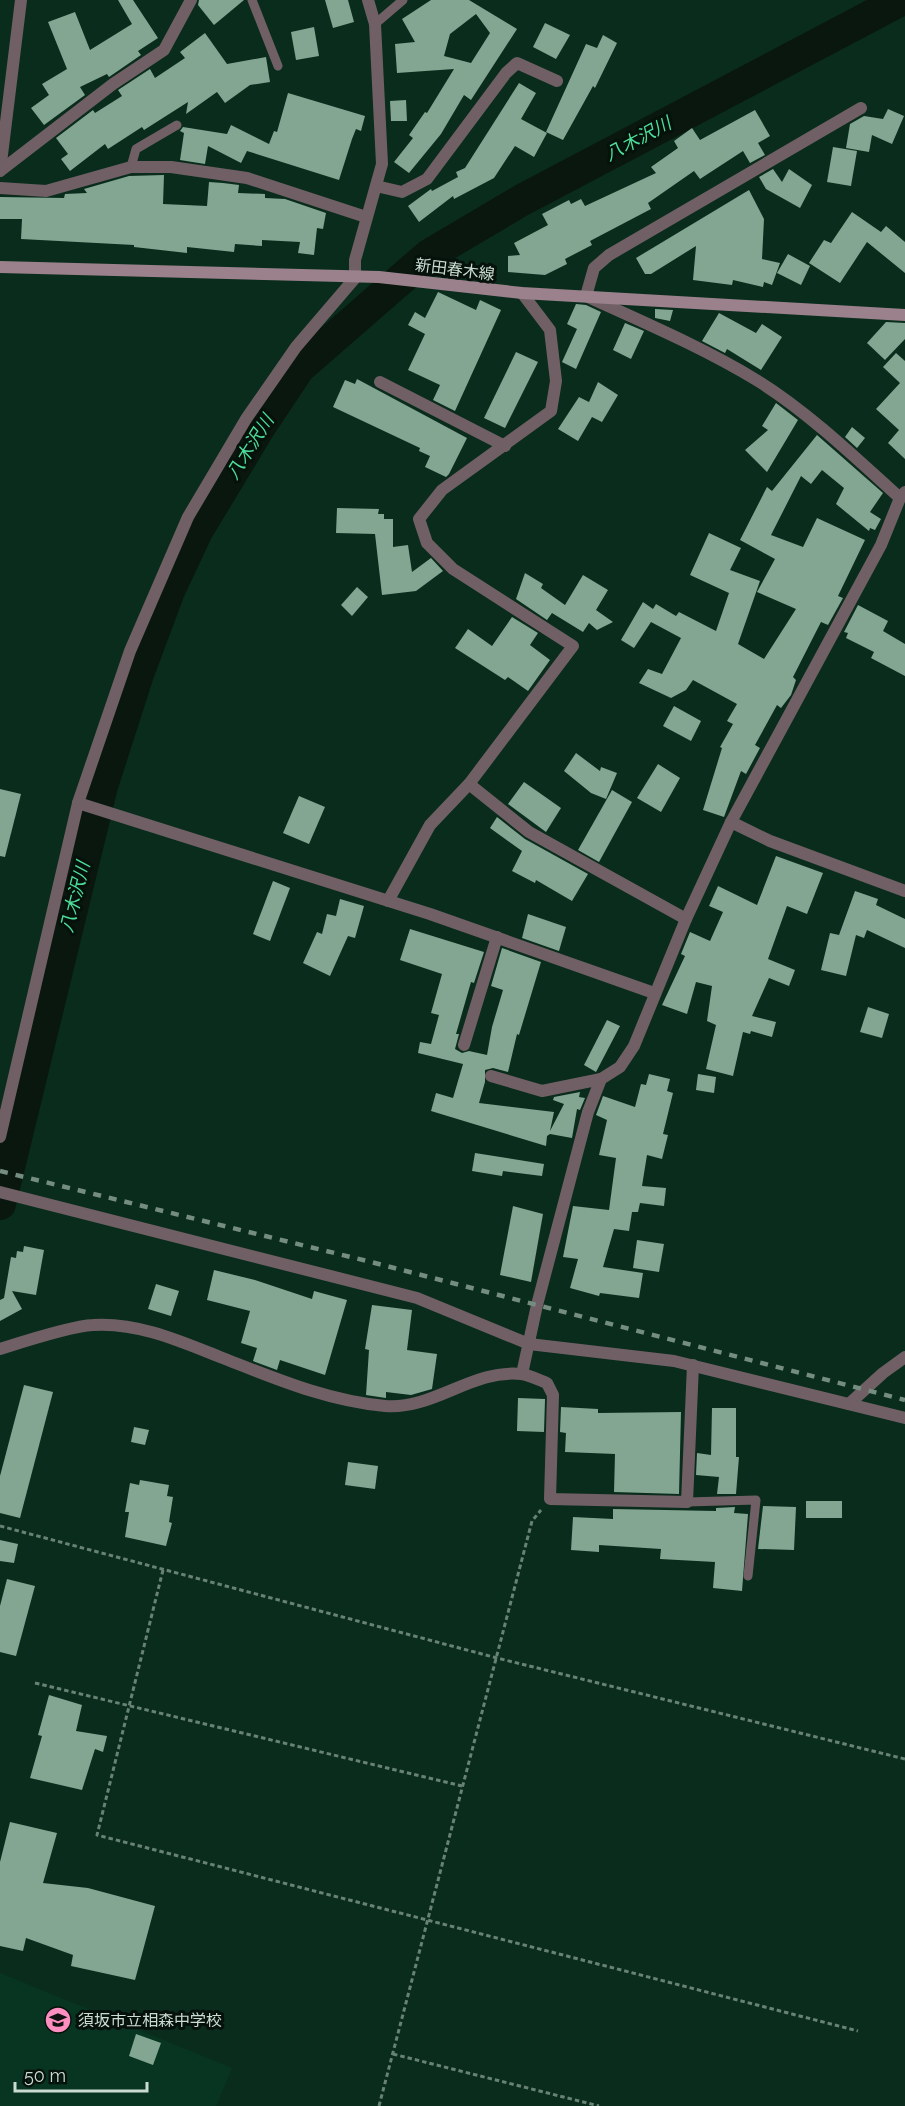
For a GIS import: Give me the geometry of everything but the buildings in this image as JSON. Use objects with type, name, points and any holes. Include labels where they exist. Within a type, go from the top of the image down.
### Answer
[{"type":"main road","name":"新田春木線","points":[[0,267],[379,278],[522,293],[905,315]]},
{"type":"street","points":[[0,171],[21,0]]},
{"type":"street","points":[[0,171],[112,84],[164,50],[191,0]]},
{"type":"street","points":[[0,1137],[82,804],[130,651],[188,517],[246,419],[296,347],[355,278],[355,260],[382,164],[375,24],[369,0]]},
{"type":"street","points":[[376,186],[402,192],[427,179],[506,73],[517,63],[557,81]]},
{"type":"street","points":[[491,1076],[542,1091],[601,1079],[620,1068],[634,1046],[686,919],[731,822],[881,545],[903,495],[759,382],[657,329],[586,296],[594,268],[609,255],[861,108]]},
{"type":"street","points":[[0,188],[46,192],[131,167],[171,167],[247,178],[366,217]]},
{"type":"street","points":[[388,901],[430,825],[469,784],[573,646],[453,569],[427,543],[419,519],[442,490],[551,411],[556,381],[550,330],[522,293]]},
{"type":"street","points":[[380,382],[505,446]]},
{"type":"street","points":[[469,784],[529,832],[686,919]]},
{"type":"street","points":[[82,804],[497,937],[654,993]]},
{"type":"street","points":[[731,822],[770,841],[905,891]]},
{"type":"street","points":[[464,1045],[497,937]]},
{"type":"street","points":[[522,1374],[588,1112],[601,1079]]},
{"type":"street","points":[[0,1192],[417,1298],[529,1344],[693,1365],[905,1418]]},
{"type":"street","points":[[0,1349],[92,1325],[140,1329],[172,1338],[276,1379],[343,1401],[387,1406],[413,1405],[485,1376],[522,1374],[547,1383],[553,1395],[550,1499],[687,1502],[693,1365]]},
{"type":"street","points":[[849,1404],[883,1373],[905,1358]]},
{"type":"lane","points":[[252,0],[278,66]]},
{"type":"lane","points":[[375,24],[403,0]]},
{"type":"lane","points":[[131,167],[136,149],[177,125]]},
{"type":"lane","points":[[687,1502],[756,1500],[748,1576]]},
{"type":"path","points":[[379,2106],[532,1521],[550,1499]]},
{"type":"path","points":[[0,1526],[497,1658],[905,1759]]},
{"type":"path","points":[[163,1570],[97,1835],[858,2031]]},
{"type":"path","points":[[35,1683],[462,1786]]},
{"type":"path","points":[[393,2054],[599,2106]]},
{"type":"shaded area","name":"須坂市立相森中学校","points":[[0,1973],[232,2068],[216,2106],[0,2106]]},
{"type":"waterway","name":"八木沢川","points":[[0,1204],[102,786],[138,674],[169,591],[197,531],[261,425],[299,368],[429,255],[522,200],[901,0]]},
{"type":"railway","points":[[0,1171],[367,1261],[905,1400]]},
{"type":"place","name":"須坂市立相森中学校","points":[[58,2020]]}]
